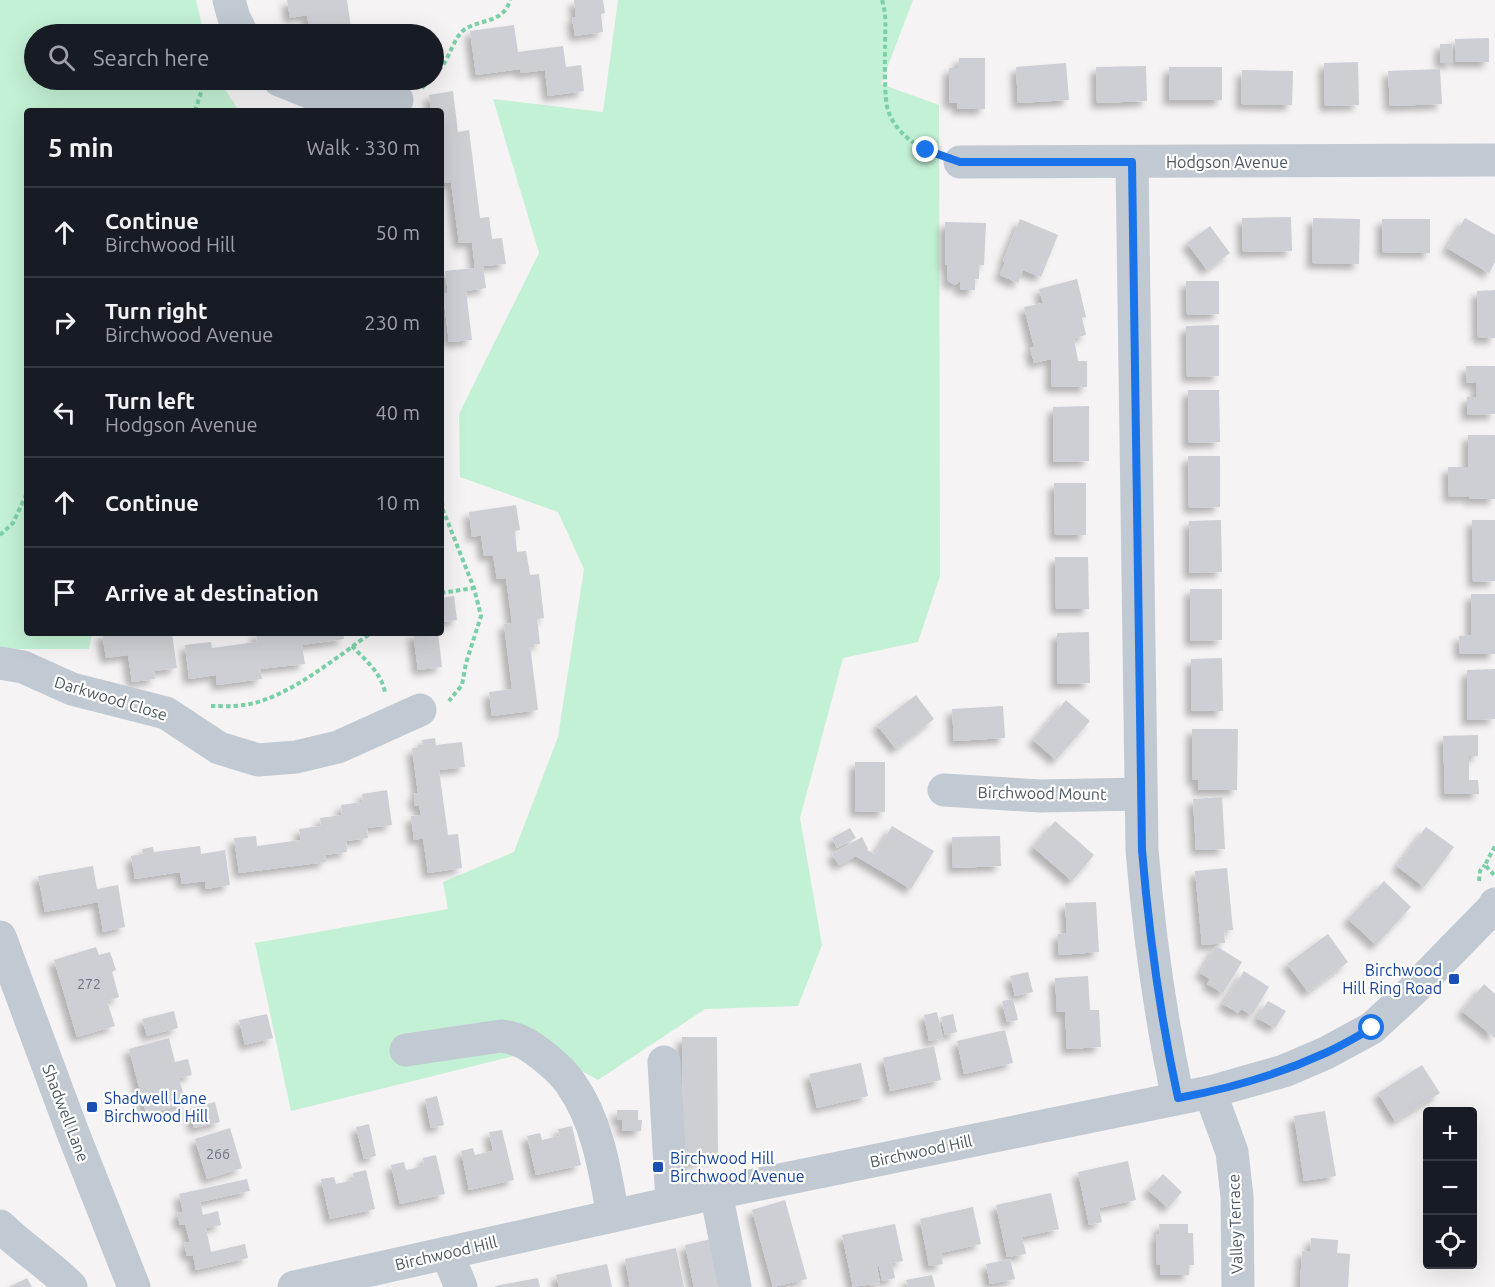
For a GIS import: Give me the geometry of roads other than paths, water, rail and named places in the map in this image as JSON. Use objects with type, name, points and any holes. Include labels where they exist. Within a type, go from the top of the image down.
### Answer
[{"type":"street","points":[[229,0],[237,24]]},
{"type":"street","points":[[296,90],[319,104],[396,100]]},
{"type":"street","name":"Hodgson Avenue","points":[[960,162],[1495,160]]},
{"type":"street","points":[[1132,162],[1142,850],[1158,993],[1178,1098]]},
{"type":"street","name":"Darkwood Close","points":[[0,663],[23,667],[72,689],[166,713],[219,748],[258,760],[296,757],[338,747],[409,715]]},
{"type":"street","name":"Birchwood Mount","points":[[944,790],[1040,796],[1140,794]]},
{"type":"street","name":"Birchwood Hill","points":[[294,1287],[672,1202],[1210,1092],[1284,1071],[1326,1053],[1372,1028],[1412,991],[1495,898]]},
{"type":"street","name":"Shadwell Lane","points":[[0,937],[134,1287]]},
{"type":"street","points":[[406,1050],[501,1036],[516,1038],[551,1062],[571,1084],[597,1142],[613,1216]]},
{"type":"street","points":[[664,1062],[672,1202]]},
{"type":"street","name":"Valley Terrace","points":[[1210,1092],[1232,1152],[1237,1197],[1238,1287]]},
{"type":"street","points":[[716,1193],[735,1287]]},
{"type":"street","points":[[0,1226],[57,1272],[71,1287]]},
{"type":"street","points":[[447,1253],[461,1287]]},
{"type":"place","name":"Birchwood Hill Ring Road","points":[[1454,979]]},
{"type":"place","name":"Shadwell Lane Birchwood Hill","points":[[92,1107]]},
{"type":"place","name":"Birchwood Hill Birchwood Avenue","points":[[658,1167]]}]
